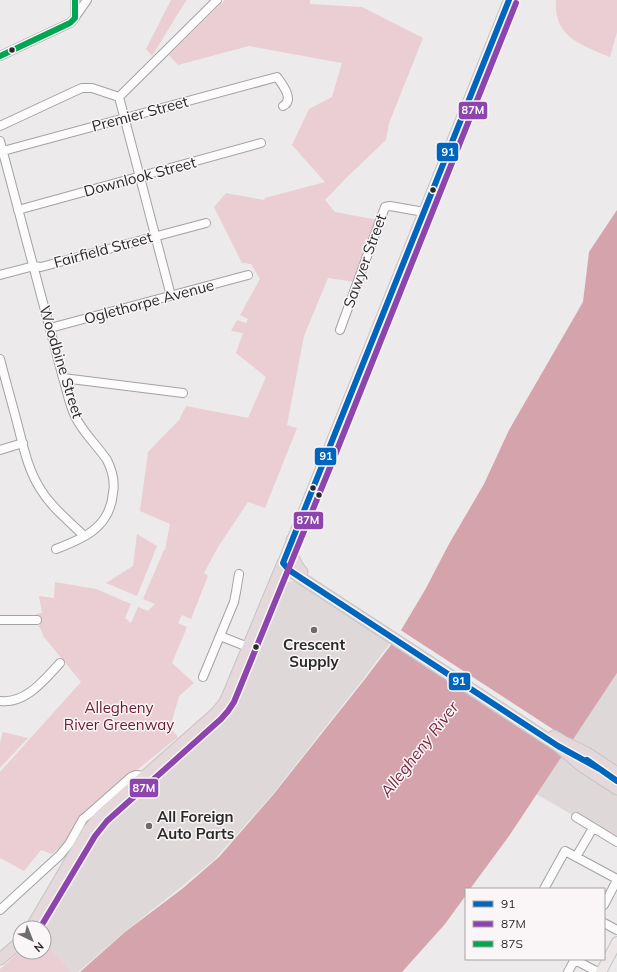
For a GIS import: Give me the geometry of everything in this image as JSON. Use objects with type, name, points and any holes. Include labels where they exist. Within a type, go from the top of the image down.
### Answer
[{"type":"highway","points":[[292,540],[292,553],[295,571]]},
{"type":"highway","points":[[36,920],[90,826],[222,706],[229,693],[283,563],[617,781]]},
{"type":"highway","points":[[273,587],[280,580],[295,571]]},
{"type":"highway","points":[[561,744],[587,753],[617,773]]},
{"type":"highway","points":[[561,744],[583,767],[617,789]]},
{"type":"highway","points":[[0,960],[12,949]]},
{"type":"main road","points":[[283,563],[509,0]]},
{"type":"main road","points":[[600,972],[617,942]]},
{"type":"street","points":[[75,0],[75,18]]},
{"type":"street","points":[[0,56],[70,23],[87,0]]},
{"type":"street","points":[[118,97],[217,0]]},
{"type":"street","name":"Premier Street","points":[[3,151],[276,77],[282,84],[288,96],[287,104],[283,106]]},
{"type":"street","points":[[0,126],[82,88],[92,88],[118,97]]},
{"type":"street","points":[[118,97],[171,296]]},
{"type":"street","name":"Woodbine Street","points":[[0,141],[74,415],[83,431],[107,461],[112,474],[114,486],[113,500],[109,512],[103,522],[97,528],[74,542],[56,549]]},
{"type":"street","name":"Downlook Street","points":[[18,210],[261,143]]},
{"type":"street","name":"Sawyer Street","points":[[340,330],[384,207],[390,206],[424,212]]},
{"type":"street","name":"Fairfield Street","points":[[0,275],[34,266],[41,267],[206,223]]},
{"type":"street","name":"Oglethorpe Avenue","points":[[50,328],[248,275]]},
{"type":"street","points":[[0,359],[23,443],[32,471],[40,489],[52,506],[84,536]]},
{"type":"street","points":[[64,378],[184,393]]},
{"type":"street","points":[[0,450],[23,443]]},
{"type":"street","points":[[203,678],[235,597],[239,574]]},
{"type":"street","points":[[0,620],[37,620]]},
{"type":"street","points":[[220,636],[248,647]]},
{"type":"street","points":[[0,701],[4,702],[15,700],[26,695],[36,688],[60,663]]},
{"type":"street","points":[[0,910],[60,855],[66,848],[83,819],[131,777],[136,775],[144,776]]},
{"type":"street","points":[[576,817],[617,842]]},
{"type":"street","points":[[576,857],[593,828]]},
{"type":"street","points":[[545,888],[565,851],[617,879],[605,903]]},
{"type":"street","points":[[605,924],[617,930]]},
{"type":"street","points":[[568,972],[574,960]]},
{"type":"street","points":[[577,960],[600,972]]},
{"type":"shaded area","points":[[292,581],[300,584],[390,643],[272,795],[214,860],[128,929],[78,972],[72,972],[52,951],[52,920],[44,920],[93,834],[102,822],[225,711],[240,684],[281,587],[286,582]]},
{"type":"shaded area","points":[[617,673],[617,842],[536,794]]},
{"type":"green space","points":[[171,0],[187,0],[152,56],[146,49]]},
{"type":"green space","points":[[225,0],[310,0],[310,4],[362,7],[423,38],[389,123],[386,140],[325,200],[335,212],[378,220],[355,282],[328,278],[304,336],[287,425],[297,428],[265,508],[248,502],[218,547],[204,573],[208,576],[191,619],[182,615],[178,623],[187,627],[172,663],[194,683],[179,696],[170,728],[178,737],[112,790],[71,837],[52,854],[41,850],[24,871],[0,858],[0,772],[81,682],[44,637],[36,614],[42,613],[39,596],[54,598],[55,582],[96,589],[131,604],[125,618],[131,623],[138,607],[148,611],[155,604],[143,599],[165,550],[170,524],[140,511],[148,452],[179,420],[186,406],[248,418],[266,377],[236,353],[243,333],[231,331],[237,320],[246,323],[248,319],[240,315],[260,279],[251,264],[242,263],[214,207],[226,193],[264,200],[265,198],[325,182],[292,145],[309,109],[332,97],[342,63],[249,46],[178,65],[169,55]]},
{"type":"green space","points":[[556,0],[617,0],[617,32],[610,57],[571,38],[564,31],[559,23],[556,13]]},
{"type":"green space","points":[[137,534],[157,546],[137,596],[106,583],[133,566]]},
{"type":"green space","name":"Allegheny River Greenway","points":[[3,732],[28,738],[0,768],[0,743]]},
{"type":"green space","points":[[52,951],[72,972],[0,972],[0,969],[12,958],[12,960],[52,960]]},
{"type":"water","name":"Allegheny River","points":[[617,210],[617,673],[509,836],[471,888],[465,888],[465,896],[445,924],[402,972],[80,972],[125,932],[182,889],[219,857],[273,795],[397,637],[484,484],[509,430],[583,302],[589,252]]},
{"type":"pier","points":[[399,629],[568,739],[565,755],[395,636]]},
{"type":"transit line","name":"87S","points":[[0,56],[70,23],[75,18],[75,0]]},
{"type":"transit line","name":"91","points":[[509,0],[283,563],[289,570],[298,576],[558,746],[598,768]]},
{"type":"transit line","name":"87M","points":[[45,920],[95,836],[107,821],[221,719],[234,702],[329,470],[516,3]]},
{"type":"transit line","name":"91","points":[[587,760],[617,781]]},
{"type":"place","name":"Crescent Supply","points":[[314,630]]},
{"type":"place","name":"All Foreign Auto Parts","points":[[149,826]]}]
